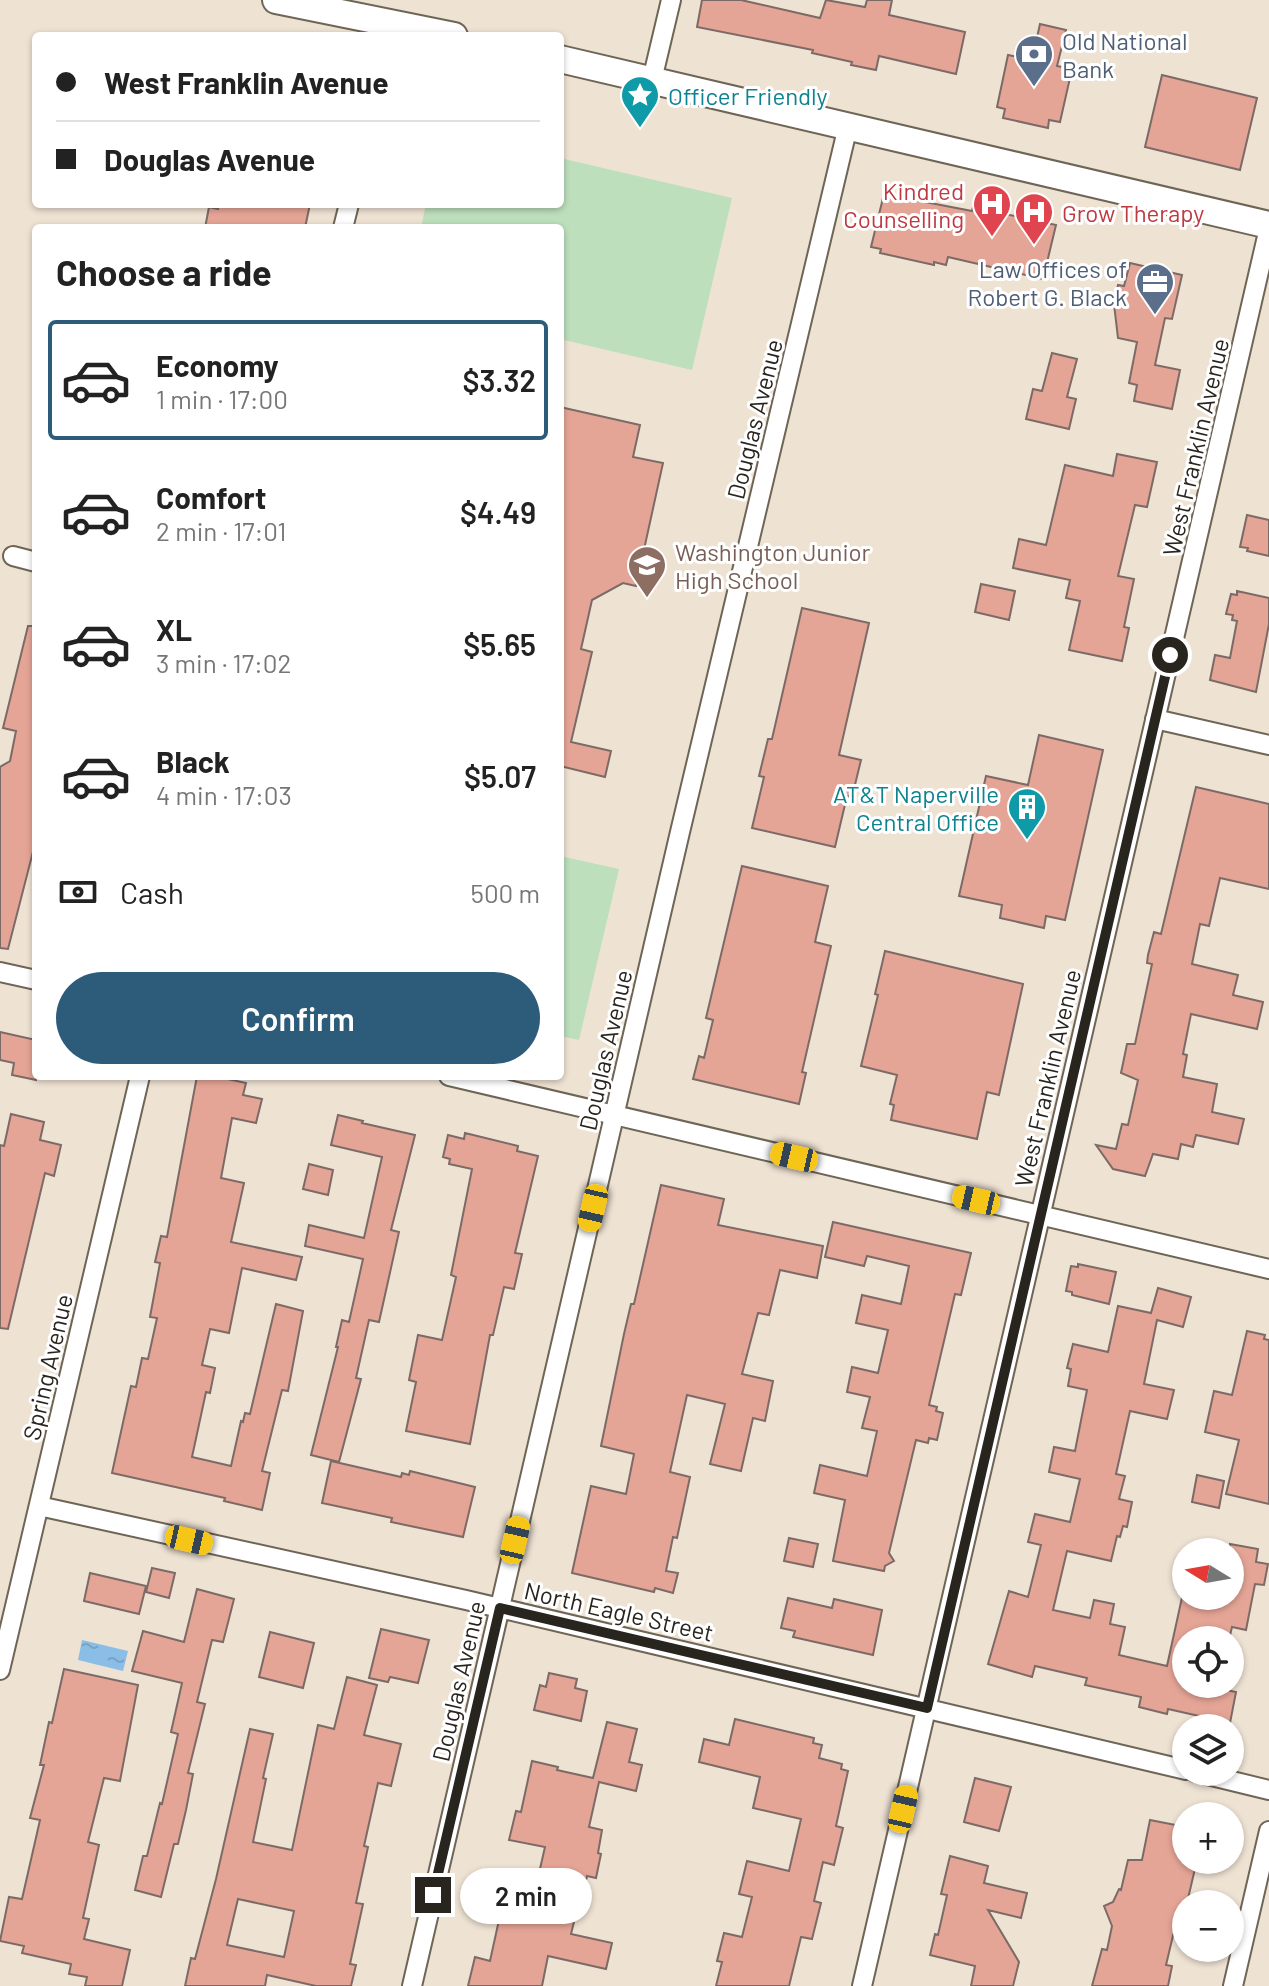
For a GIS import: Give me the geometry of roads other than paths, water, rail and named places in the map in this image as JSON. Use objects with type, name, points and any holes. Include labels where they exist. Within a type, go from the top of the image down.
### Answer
[{"type":"main road","points":[[276,0],[390,30],[411,32]]},
{"type":"main road","points":[[564,60],[1269,226]]},
{"type":"street","points":[[652,80],[671,0]]},
{"type":"street","name":"Douglas Avenue","points":[[412,1986],[848,126]]},
{"type":"street","name":"West Franklin Avenue","points":[[862,1986],[1269,226]]},
{"type":"street","points":[[13,556],[32,561]]},
{"type":"street","points":[[1155,719],[1269,745]]},
{"type":"street","points":[[0,972],[32,979]]},
{"type":"street","name":"Spring Avenue","points":[[0,1670],[139,1080]]},
{"type":"street","points":[[467,1080],[1269,1269]]},
{"type":"street","name":"North Eagle Street","points":[[39,1506],[500,1608],[1172,1767]]},
{"type":"street","points":[[1244,1784],[1269,1790]]},
{"type":"street","points":[[1233,1986],[1269,1831]]},
{"type":"water","points":[[82,1640],[128,1651],[123,1671],[78,1660]]},
{"type":"place","name":"Old National Bank","points":[[1034,88]]},
{"type":"place","name":"Officer Friendly","points":[[640,129]]},
{"type":"place","name":"Kindred Counselling","points":[[992,238]]},
{"type":"place","name":"Grow Therapy","points":[[1034,246]]},
{"type":"place","name":"Law Offices of Robert G. Black","points":[[1155,316]]},
{"type":"place","name":"Washington Junior High School","points":[[647,599]]},
{"type":"place","name":"AT&T Naperville Central Office","points":[[1027,841]]}]
